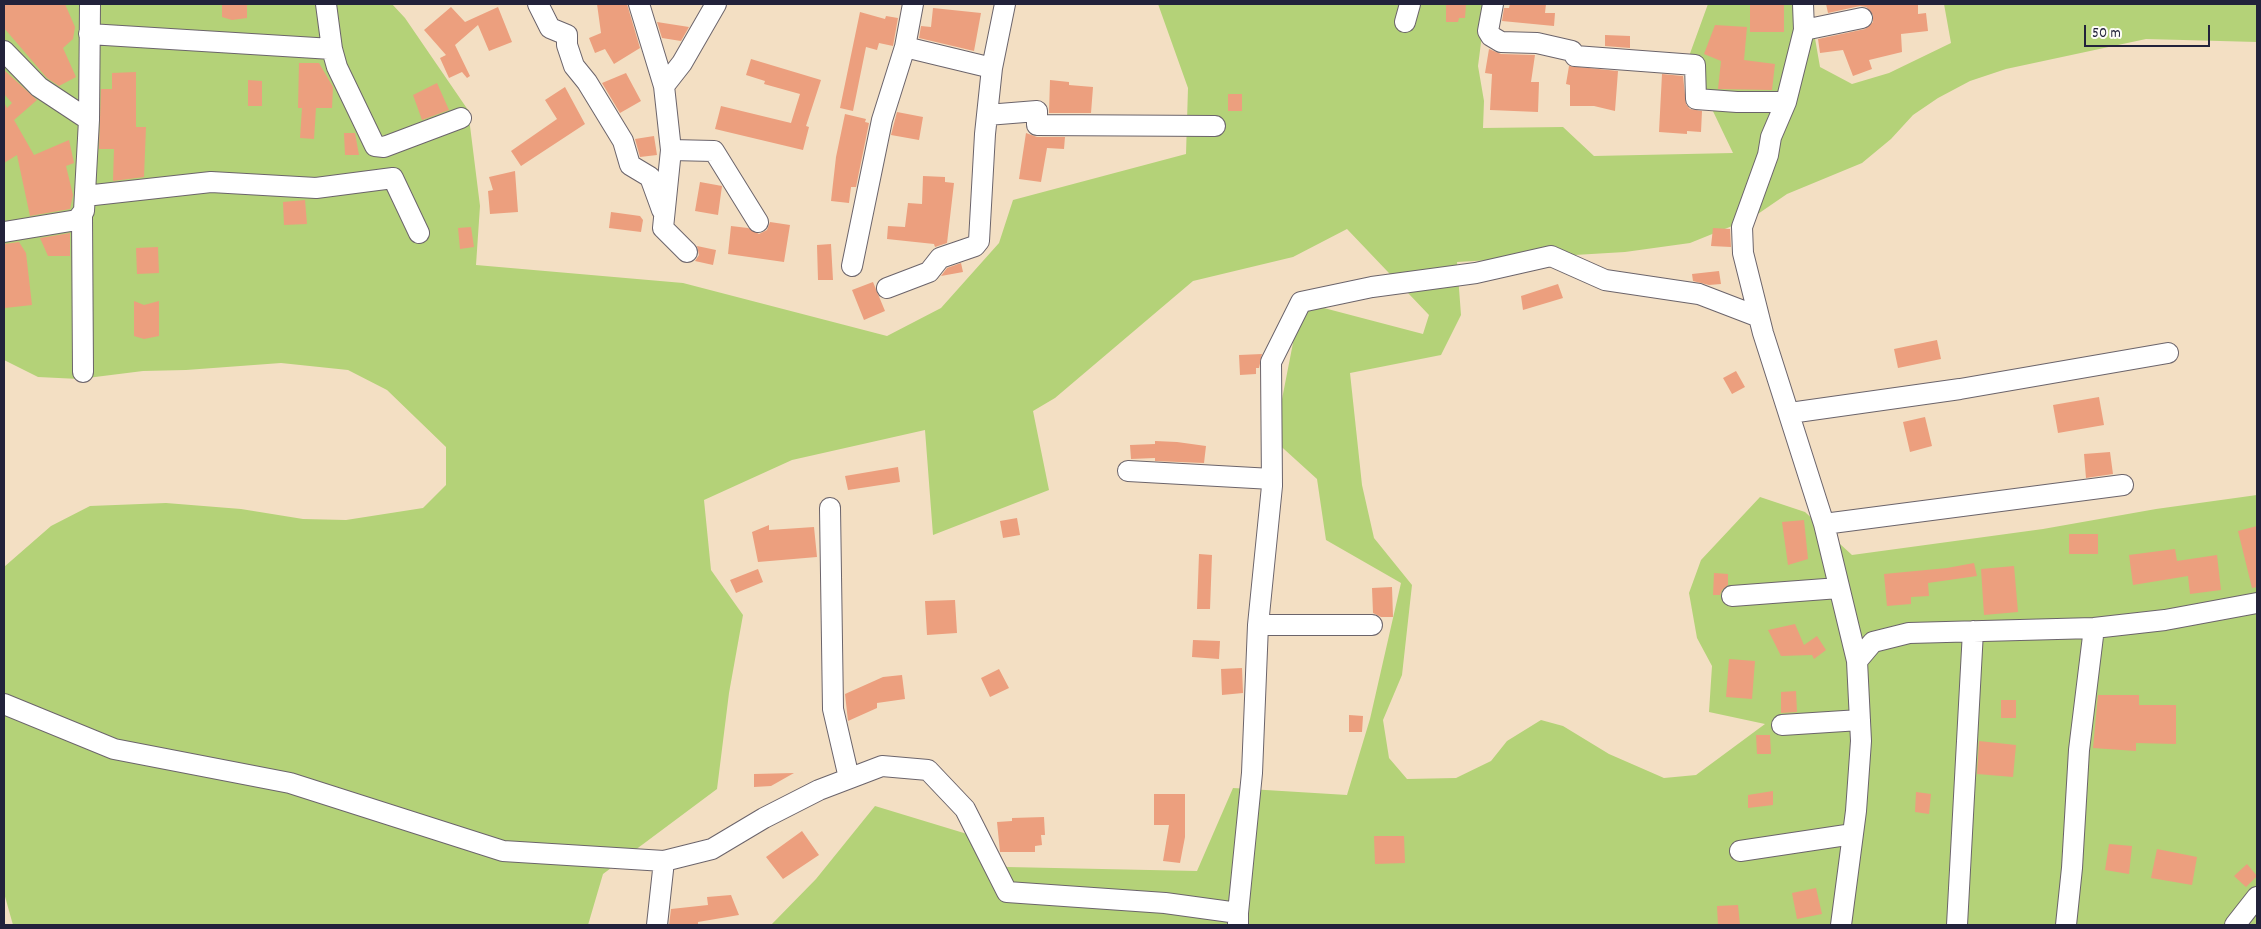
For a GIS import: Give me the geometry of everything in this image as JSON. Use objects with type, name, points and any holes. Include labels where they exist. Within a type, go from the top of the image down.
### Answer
[{"type":"street","points":[[83,372],[82,216],[85,196],[89,120],[90,4]]},
{"type":"street","points":[[326,4],[332,49],[337,67],[375,146],[379,148],[419,233]]},
{"type":"street","points":[[538,4],[550,28],[567,35],[567,45],[574,66],[590,87],[623,142],[630,164],[650,177],[663,214],[665,232],[687,252]]},
{"type":"street","points":[[639,4],[664,86],[671,150],[663,214]]},
{"type":"street","points":[[664,86],[682,63],[716,4]]},
{"type":"street","points":[[852,266],[882,120],[905,47],[913,4]]},
{"type":"street","points":[[887,288],[929,272],[940,258],[975,246],[979,241],[992,68],[1005,4]]},
{"type":"street","points":[[1493,4],[1488,31],[1491,36],[1501,42],[1537,43],[1572,51],[1575,56],[1695,65],[1696,99],[1737,102],[1786,102]]},
{"type":"street","points":[[1803,4],[1804,30],[1786,102],[1771,137],[1768,155],[1742,227],[1743,253],[1759,317],[1824,524],[1857,661],[1861,740],[1853,834],[1841,925]]},
{"type":"street","points":[[1804,30],[1862,18]]},
{"type":"street","points":[[89,34],[332,49]]},
{"type":"street","points":[[905,47],[992,68]]},
{"type":"street","points":[[4,51],[39,87],[89,120]]},
{"type":"street","points":[[987,115],[1037,112],[1037,124],[1215,126]]},
{"type":"street","points":[[379,148],[461,118]]},
{"type":"street","points":[[671,150],[714,151],[758,222]]},
{"type":"street","points":[[85,196],[211,182],[316,188],[392,178]]},
{"type":"street","points":[[4,232],[77,220],[82,216]]},
{"type":"street","points":[[4,704],[114,749],[290,783],[503,851],[664,861],[712,849],[772,814],[819,790],[882,766],[928,770],[966,809],[1007,892],[1165,903],[1238,919],[1252,773],[1258,625],[1272,479],[1271,362],[1301,302],[1372,287],[1476,274],[1552,256],[1604,280],[1699,294],[1759,317]]},
{"type":"street","points":[[1790,413],[1960,389],[2168,353]]},
{"type":"street","points":[[1128,471],[1272,479]]},
{"type":"street","points":[[1824,524],[2123,486]]},
{"type":"street","points":[[830,508],[833,708],[849,778]]},
{"type":"street","points":[[1732,596],[1839,588]]},
{"type":"street","points":[[1857,661],[1873,642],[1909,633],[2094,628],[2165,620],[2257,603]]},
{"type":"street","points":[[1258,625],[1372,625]]},
{"type":"street","points":[[2066,925],[2072,868],[2079,750],[2094,628]]},
{"type":"street","points":[[1957,925],[1974,631]]},
{"type":"street","points":[[1782,725],[1860,720]]},
{"type":"street","points":[[1740,851],[1853,834]]},
{"type":"street","points":[[657,925],[664,861]]},
{"type":"street","points":[[2235,925],[2257,897]]},
{"type":"green space","points":[[4,4],[392,4],[405,18],[468,110],[480,206],[476,265],[683,283],[887,336],[941,308],[999,243],[1013,200],[1186,154],[1188,88],[1158,4],[1486,4],[1478,66],[1484,101],[1483,128],[1563,127],[1594,156],[1733,153],[1688,59],[1708,4],[1809,4],[1820,67],[1852,84],[1889,73],[1951,43],[1944,4],[2257,4],[2257,42],[2146,39],[2006,69],[1970,81],[1938,98],[1913,115],[1891,139],[1862,163],[1787,194],[1752,218],[1690,243],[1625,252],[1457,262],[1461,315],[1441,355],[1350,373],[1362,485],[1374,538],[1412,585],[1402,675],[1383,720],[1389,758],[1407,779],[1456,778],[1491,761],[1507,741],[1541,720],[1563,726],[1609,754],[1664,778],[1696,775],[1765,724],[1709,712],[1712,666],[1697,638],[1689,593],[1701,560],[1760,497],[1805,512],[1852,555],[2043,529],[2156,509],[2257,495],[2257,925],[771,925],[816,879],[875,806],[977,837],[1007,867],[1197,871],[1233,788],[1347,795],[1370,719],[1401,583],[1326,540],[1317,479],[1274,440],[1301,302],[1423,334],[1429,315],[1347,229],[1293,257],[1193,281],[1055,398],[1033,411],[1049,490],[933,535],[925,430],[792,460],[704,500],[711,570],[743,615],[729,693],[717,789],[603,874],[588,925],[13,925],[4,893],[4,567],[51,526],[90,506],[166,503],[241,509],[303,519],[346,520],[423,508],[446,485],[446,447],[387,390],[348,370],[281,363],[143,371],[79,379],[38,377],[4,360]]},
{"type":"building","points":[[4,4],[65,4],[75,27],[73,39],[63,48],[76,77],[59,86],[47,78],[4,28]]},
{"type":"building","points":[[222,4],[247,4],[247,18],[232,20],[222,17]]},
{"type":"building","points":[[597,4],[627,4],[640,48],[614,64],[605,49],[595,53],[589,38],[601,33]]},
{"type":"building","points":[[1446,4],[1466,4],[1465,18],[1459,18],[1458,22],[1446,22]]},
{"type":"building","points":[[1510,4],[1546,4],[1545,13],[1555,13],[1554,26],[1502,21],[1504,8],[1509,8]]},
{"type":"building","points":[[1750,4],[1784,4],[1784,32],[1750,32]]},
{"type":"building","points":[[1826,4],[1918,4],[1918,14],[1926,13],[1928,31],[1901,34],[1902,52],[1869,60],[1872,69],[1853,76],[1843,50],[1820,53],[1818,39],[1865,29],[1873,22],[1873,15],[1866,7],[1860,6],[1828,13]]},
{"type":"building","points":[[451,7],[465,22],[498,7],[512,42],[489,51],[478,25],[455,45],[470,76],[467,78],[462,72],[449,78],[440,58],[446,55],[424,30]]},
{"type":"building","points":[[933,8],[981,13],[974,51],[919,38],[921,26],[931,27]]},
{"type":"building","points":[[860,12],[885,19],[886,16],[898,18],[893,46],[879,43],[877,50],[866,47],[853,111],[840,108]]},
{"type":"building","points":[[657,22],[689,27],[681,41],[662,38]]},
{"type":"building","points":[[1715,25],[1747,27],[1744,60],[1775,64],[1772,90],[1718,89],[1721,61],[1704,54]]},
{"type":"building","points":[[1605,35],[1630,36],[1630,48],[1605,46]]},
{"type":"building","points":[[1489,49],[1501,54],[1535,55],[1531,82],[1539,82],[1538,112],[1490,110],[1492,74],[1485,73]]},
{"type":"building","points":[[751,59],[821,80],[806,126],[809,127],[803,150],[715,129],[721,106],[791,123],[800,94],[764,84],[765,81],[746,75]]},
{"type":"building","points":[[299,63],[319,63],[333,87],[332,108],[316,108],[314,139],[300,138],[302,108],[298,108]]},
{"type":"building","points":[[1569,66],[1618,71],[1615,111],[1594,106],[1570,106],[1570,85],[1566,84]]},
{"type":"building","points":[[4,70],[37,100],[14,120],[34,155],[69,140],[74,163],[66,166],[73,195],[70,209],[30,216],[17,155],[4,163],[4,102],[7,108],[12,103],[4,94]]},
{"type":"building","points":[[136,72],[136,127],[146,127],[144,177],[113,181],[114,149],[99,149],[101,89],[112,89],[112,73]]},
{"type":"building","points":[[626,73],[641,101],[620,113],[602,83]]},
{"type":"building","points":[[1662,74],[1683,76],[1686,104],[1690,109],[1702,111],[1701,132],[1687,131],[1687,134],[1659,132]]},
{"type":"building","points":[[248,80],[262,81],[262,106],[248,106]]},
{"type":"building","points":[[1050,80],[1069,82],[1069,85],[1093,87],[1091,113],[1049,113]]},
{"type":"building","points":[[437,83],[449,110],[422,120],[413,95]]},
{"type":"building","points":[[565,87],[585,124],[521,166],[511,151],[557,119],[545,100]]},
{"type":"building","points":[[1228,94],[1242,94],[1242,111],[1228,111]]},
{"type":"building","points":[[897,112],[923,117],[919,140],[891,135]]},
{"type":"building","points":[[845,114],[866,119],[865,122],[869,123],[856,187],[851,187],[849,203],[831,201],[836,157]]},
{"type":"building","points":[[344,133],[355,133],[359,155],[345,155]]},
{"type":"building","points":[[1026,133],[1037,137],[1065,137],[1064,149],[1047,148],[1041,182],[1019,179]]},
{"type":"building","points":[[654,136],[657,155],[640,157],[635,139]]},
{"type":"building","points":[[515,171],[518,212],[490,214],[488,191],[493,190],[489,177]]},
{"type":"building","points":[[923,176],[945,177],[945,182],[954,183],[947,243],[935,247],[934,244],[887,239],[888,226],[905,227],[908,203],[922,204]]},
{"type":"building","points":[[700,182],[722,186],[718,215],[695,211]]},
{"type":"building","points":[[305,200],[307,224],[284,225],[283,202]]},
{"type":"building","points":[[611,212],[640,216],[643,220],[641,232],[609,228]]},
{"type":"building","points":[[770,222],[790,225],[784,262],[728,254],[731,226],[748,228],[759,234],[767,230]]},
{"type":"building","points":[[471,227],[474,247],[460,249],[458,228]]},
{"type":"building","points":[[1713,228],[1730,229],[1731,247],[1711,246]]},
{"type":"building","points":[[70,233],[70,256],[48,256],[40,238]]},
{"type":"building","points":[[19,242],[26,253],[32,305],[5,308],[4,244]]},
{"type":"building","points":[[831,244],[833,280],[818,280],[817,245]]},
{"type":"building","points":[[697,246],[716,250],[713,265],[695,261],[699,255]]},
{"type":"building","points":[[158,247],[159,273],[137,274],[136,248]]},
{"type":"building","points":[[961,263],[963,272],[941,276],[947,268]]},
{"type":"building","points":[[1719,271],[1721,284],[1709,285],[1693,281],[1692,274]]},
{"type":"building","points":[[873,282],[885,311],[864,320],[852,290]]},
{"type":"building","points":[[1558,284],[1563,298],[1523,310],[1521,296]]},
{"type":"building","points":[[134,301],[144,305],[159,301],[159,336],[144,339],[134,336]]},
{"type":"building","points":[[1937,340],[1941,359],[1898,368],[1894,349]]},
{"type":"building","points":[[1262,354],[1259,368],[1256,368],[1256,374],[1240,375],[1239,355]]},
{"type":"building","points":[[1736,371],[1745,387],[1732,394],[1723,378]]},
{"type":"building","points":[[2099,397],[2104,425],[2058,433],[2053,405]]},
{"type":"building","points":[[1925,417],[1932,446],[1910,452],[1903,422]]},
{"type":"building","points":[[1155,441],[1206,446],[1204,463],[1155,461],[1155,458],[1131,459],[1130,445],[1155,444]]},
{"type":"building","points":[[2110,452],[2113,474],[2086,478],[2084,454]]},
{"type":"building","points":[[898,467],[900,482],[848,490],[845,476]]},
{"type":"building","points":[[1017,518],[1020,535],[1003,538],[1000,521]]},
{"type":"building","points":[[1804,520],[1808,559],[1788,565],[1782,522]]},
{"type":"building","points":[[769,525],[769,530],[814,527],[817,557],[758,562],[752,532]]},
{"type":"building","points":[[2257,526],[2257,587],[2252,588],[2238,531]]},
{"type":"building","points":[[2069,534],[2098,534],[2098,554],[2069,554]]},
{"type":"building","points":[[2175,549],[2177,561],[2217,555],[2221,590],[2190,594],[2188,576],[2133,585],[2129,555]]},
{"type":"building","points":[[1199,554],[1212,555],[1210,609],[1197,609]]},
{"type":"building","points":[[1974,563],[1977,576],[1928,583],[1929,596],[1911,597],[1911,604],[1887,606],[1884,574],[1947,568]]},
{"type":"building","points":[[2014,566],[2018,612],[1984,615],[1981,569]]},
{"type":"building","points":[[758,569],[763,582],[736,593],[730,580]]},
{"type":"building","points":[[1714,573],[1728,574],[1728,585],[1722,590],[1720,595],[1713,595]]},
{"type":"building","points":[[1392,587],[1393,617],[1381,617],[1373,613],[1372,588]]},
{"type":"building","points":[[955,600],[957,633],[927,635],[925,601]]},
{"type":"building","points":[[1795,624],[1804,645],[1817,636],[1826,650],[1814,659],[1812,655],[1781,656],[1768,630]]},
{"type":"building","points":[[1193,640],[1220,641],[1219,659],[1192,657]]},
{"type":"building","points":[[1729,659],[1755,661],[1752,699],[1726,697]]},
{"type":"building","points":[[1242,668],[1243,693],[1222,695],[1221,669]]},
{"type":"building","points":[[999,669],[1009,688],[990,697],[981,678]]},
{"type":"building","points":[[902,675],[905,699],[877,703],[877,708],[848,721],[845,694],[883,677]]},
{"type":"building","points":[[1796,691],[1797,712],[1781,713],[1781,692]]},
{"type":"building","points":[[2098,695],[2139,695],[2139,705],[2176,705],[2176,744],[2136,743],[2136,751],[2093,748]]},
{"type":"building","points":[[2001,700],[2016,700],[2016,718],[2001,718]]},
{"type":"building","points":[[1349,715],[1363,716],[1362,732],[1349,732]]},
{"type":"building","points":[[1756,735],[1770,735],[1771,754],[1757,754]]},
{"type":"building","points":[[1979,741],[2016,745],[2013,777],[1977,774]]},
{"type":"building","points":[[794,773],[771,786],[754,787],[754,774]]},
{"type":"building","points":[[1773,791],[1773,805],[1748,808],[1748,795]]},
{"type":"building","points":[[1916,792],[1931,794],[1929,814],[1915,812]]},
{"type":"building","points":[[1154,794],[1185,794],[1185,837],[1180,863],[1163,861],[1169,825],[1154,825]]},
{"type":"building","points":[[1044,817],[1045,835],[1041,835],[1042,845],[1035,846],[1035,852],[1000,852],[997,822],[1012,821],[1012,818]]},
{"type":"building","points":[[802,831],[819,855],[783,879],[766,857]]},
{"type":"building","points":[[1374,836],[1404,836],[1405,863],[1375,864]]},
{"type":"building","points":[[2109,844],[2132,846],[2129,874],[2105,870]]},
{"type":"building","points":[[2157,849],[2197,857],[2192,885],[2151,878]]},
{"type":"building","points":[[2247,864],[2257,876],[2246,887],[2234,876]]},
{"type":"building","points":[[1816,888],[1822,914],[1797,919],[1792,893]]},
{"type":"building","points":[[731,895],[739,915],[698,922],[698,925],[669,925],[671,909],[708,905],[707,897]]},
{"type":"building","points":[[1738,905],[1740,925],[1718,925],[1717,906]]}]
